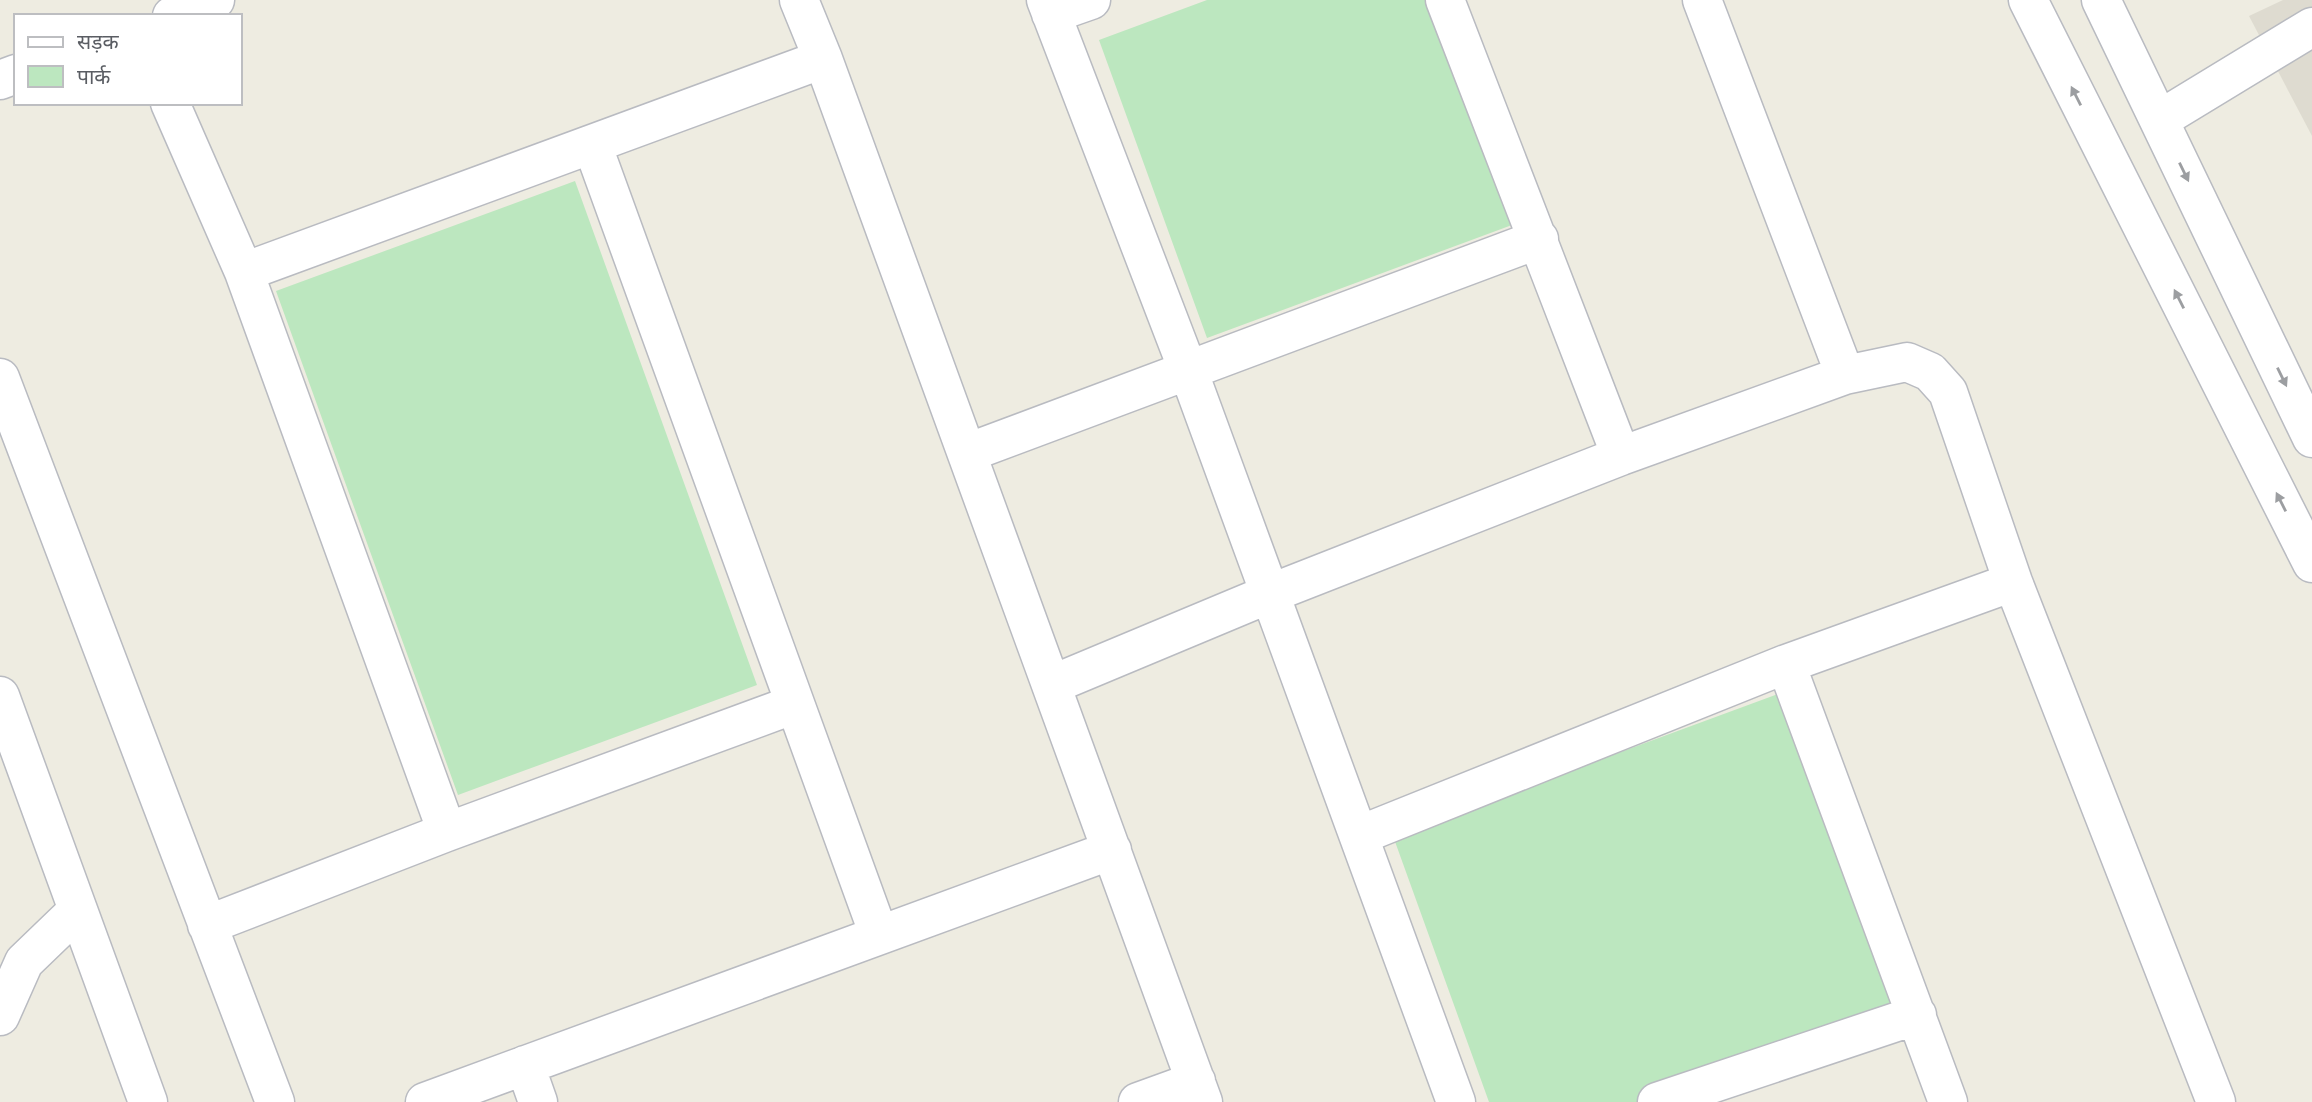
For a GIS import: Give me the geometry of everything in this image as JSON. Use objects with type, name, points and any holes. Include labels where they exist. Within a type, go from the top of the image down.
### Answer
[{"type":"street","points":[[177,14],[215,0]]},
{"type":"street","points":[[799,0],[823,59],[1199,1091],[1138,1102]]},
{"type":"street","points":[[1091,0],[1049,7],[1188,370],[1456,1102]]},
{"type":"street","points":[[1445,0],[1621,456]]},
{"type":"street","points":[[1702,0],[1845,375]]},
{"type":"street","points":[[2028,0],[2312,563]]},
{"type":"street","points":[[2101,0],[2312,439]]},
{"type":"street","points":[[2159,120],[2312,27]]},
{"type":"street","points":[[244,272],[823,59]]},
{"type":"street","points":[[171,105],[244,272],[447,832]]},
{"type":"street","points":[[592,144],[879,935]]},
{"type":"street","points":[[967,453],[1539,239]]},
{"type":"street","points":[[1051,685],[1269,594],[1621,456],[1845,375],[1908,362],[1930,372],[1948,392],[2013,582],[2216,1102]]},
{"type":"street","points":[[0,378],[275,1102]]},
{"type":"street","points":[[1360,835],[1786,664],[2013,582]]},
{"type":"street","points":[[1786,664],[1948,1102]]},
{"type":"street","points":[[0,696],[148,1102]]},
{"type":"street","points":[[207,925],[447,832],[795,704]]},
{"type":"street","points":[[425,1102],[1112,850]]},
{"type":"street","points":[[0,1016],[24,961],[78,910]]},
{"type":"street","points":[[1657,1102],[1917,1015]]},
{"type":"street","points":[[525,1065],[538,1102]]},
{"type":"shaded area","points":[[2283,0],[2312,0],[2312,136],[2249,16]]},
{"type":"green space","points":[[1207,0],[1431,0],[1512,225],[1207,338],[1099,40]]},
{"type":"green space","points":[[575,181],[757,685],[458,795],[276,291]]},
{"type":"green space","points":[[1786,691],[1901,1009],[1648,1102],[1489,1102],[1393,836]]}]
